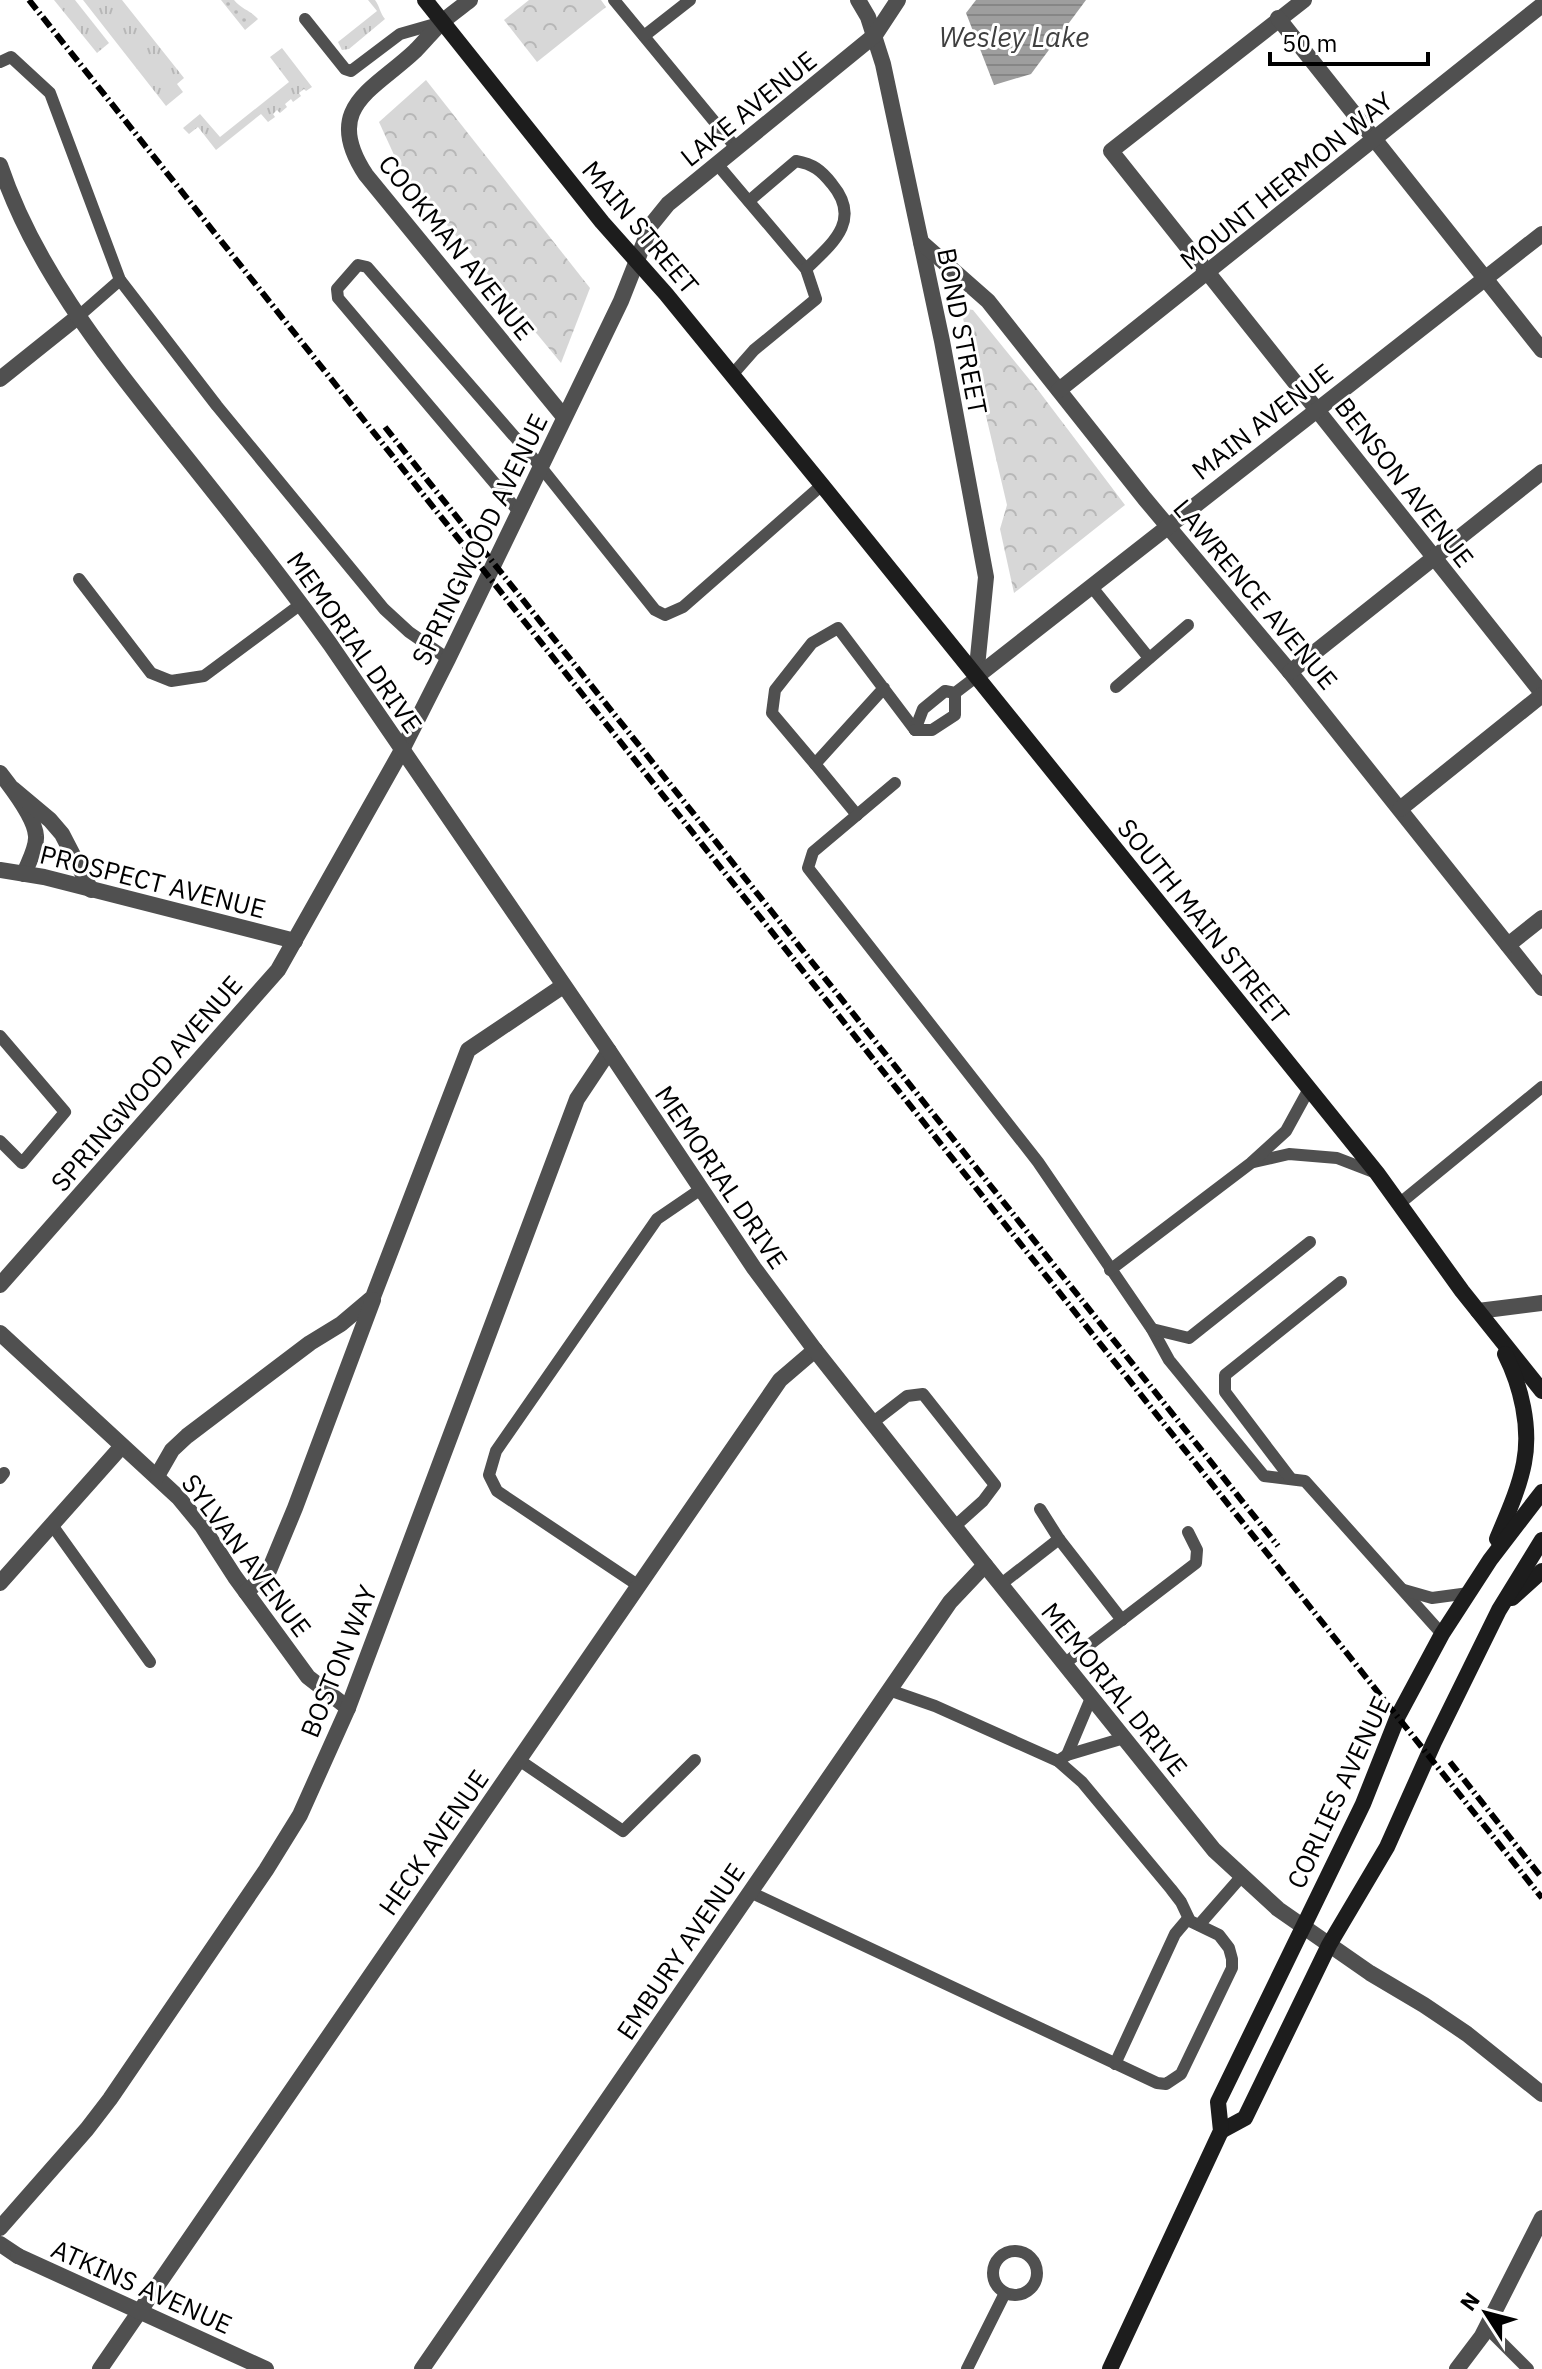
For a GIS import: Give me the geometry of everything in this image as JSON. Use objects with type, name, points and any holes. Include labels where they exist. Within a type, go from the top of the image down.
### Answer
[{"type":"main road","name":"MAIN STREET","points":[[425,0],[602,222],[822,485]]},
{"type":"main road","name":"SOUTH MAIN STREET","points":[[822,485],[1377,1173],[1478,1311],[1542,1391]]},
{"type":"main road","points":[[1490,1560],[1524,1463],[1526,1434],[1523,1405],[1512,1367],[1496,1334]]},
{"type":"main road","name":"CORLIES AVENUE","points":[[1110,2369],[1221,2131],[1218,2102],[1363,1804],[1398,1716],[1442,1634],[1490,1560],[1542,1492]]},
{"type":"main road","name":"CORLIES AVENUE","points":[[1221,2131],[1245,2118],[1329,1945],[1387,1847],[1499,1610],[1542,1540]]},
{"type":"main road","points":[[1499,1610],[1542,1571]]},
{"type":"street","name":"COOKMAN AVENUE","points":[[470,0],[359,98],[350,123],[352,150],[366,175],[564,417]]},
{"type":"street","name":"BOND STREET","points":[[858,0],[875,35],[921,242],[986,577],[976,677]]},
{"type":"street","name":"LAKE AVENUE","points":[[636,259],[651,225],[668,204],[875,35],[898,0]]},
{"type":"street","points":[[1304,0],[1278,18],[1542,350]]},
{"type":"street","name":"MOUNT HERMON WAY","points":[[1059,390],[1539,6]]},
{"type":"street","name":"BENSON AVENUE","points":[[1278,18],[1111,151],[1542,694]]},
{"type":"street","name":"MEMORIAL DRIVE","points":[[0,165],[27,233],[50,275],[107,358],[301,604],[609,1051],[754,1268],[1000,1585],[1214,1850],[1241,1877],[1278,1909],[1329,1945],[1467,2034],[1542,2094]]},
{"type":"street","name":"MAIN AVENUE","points":[[976,677],[1542,234]]},
{"type":"street","name":"LAWRENCE AVENUE","points":[[921,242],[988,301],[1542,988]]},
{"type":"street","name":"SPRINGWOOD AVENUE","points":[[0,1285],[278,970],[402,750],[448,659],[621,301],[636,259]]},
{"type":"street","points":[[0,379],[80,315]]},
{"type":"street","points":[[1290,672],[1542,472]]},
{"type":"street","points":[[1400,809],[1542,694]]},
{"type":"street","points":[[0,773],[34,826],[36,835],[24,874]]},
{"type":"street","points":[[13,789],[62,834],[91,890]]},
{"type":"street","name":"PROSPECT AVENUE","points":[[1,873],[24,874],[295,941]]},
{"type":"street","points":[[1508,945],[1542,918]]},
{"type":"street","points":[[246,1592],[268,1573],[295,1508],[468,1050],[563,986]]},
{"type":"street","name":"BOSTON WAY","points":[[0,2228],[110,2099],[300,1815],[348,1708],[577,1099],[609,1051]]},
{"type":"street","points":[[157,1476],[172,1450],[187,1436],[310,1343],[341,1324],[373,1297]]},
{"type":"street","points":[[1478,1311],[1542,1303]]},
{"type":"street","name":"SYLVAN AVENUE","points":[[0,1333],[178,1497],[202,1526],[308,1677],[348,1708]]},
{"type":"street","name":"HECK AVENUE","points":[[100,2369],[780,1380],[815,1350]]},
{"type":"street","points":[[0,1583],[122,1446]]},
{"type":"street","name":"EMBURY AVENUE","points":[[422,2369],[950,1602],[985,1565]]},
{"type":"street","points":[[1457,2369],[1486,2327],[1542,2218]]},
{"type":"street","name":"ATKINS AVENUE","points":[[0,2244],[18,2256],[266,2369]]},
{"type":"lane","points":[[614,0],[737,149]]},
{"type":"lane","points":[[644,36],[690,0]]},
{"type":"lane","points":[[305,19],[345,69],[351,71],[400,34],[442,22]]},
{"type":"lane","points":[[0,62],[11,57],[50,93],[120,280],[217,406],[384,609],[409,632],[448,659]]},
{"type":"lane","points":[[749,201],[796,161],[811,164],[825,174],[842,196],[847,213],[833,243],[806,269]]},
{"type":"lane","points":[[717,164],[806,269],[816,299],[754,350],[732,375]]},
{"type":"lane","points":[[519,512],[338,298],[337,289],[358,265],[367,267],[540,466],[655,610],[665,615],[683,607],[822,485]]},
{"type":"lane","points":[[80,315],[120,280]]},
{"type":"lane","points":[[79,579],[151,673],[171,681],[204,676],[301,604]]},
{"type":"lane","points":[[1091,586],[1149,658]]},
{"type":"lane","points":[[1116,687],[1188,625]]},
{"type":"lane","points":[[857,815],[772,713],[775,690],[812,643],[838,628],[915,730]]},
{"type":"lane","points":[[915,730],[923,709],[976,677]]},
{"type":"lane","points":[[815,764],[884,688]]},
{"type":"lane","points":[[915,730],[932,730],[955,715],[950,692]]},
{"type":"lane","points":[[895,783],[813,852],[808,868],[1038,1162],[1152,1329],[1169,1360],[1264,1476],[1305,1481],[1442,1634]]},
{"type":"lane","points":[[0,1036],[65,1112],[22,1163],[0,1141]]},
{"type":"lane","points":[[1399,1204],[1542,1087]]},
{"type":"lane","points":[[1110,1270],[1251,1163],[1286,1131],[1309,1089]]},
{"type":"lane","points":[[1251,1163],[1289,1154],[1305,1155],[1337,1158],[1377,1173]]},
{"type":"lane","points":[[639,1586],[497,1491],[489,1475],[496,1451],[657,1219],[701,1189]]},
{"type":"lane","points":[[1152,1329],[1189,1338],[1310,1242]]},
{"type":"lane","points":[[1291,1479],[1225,1392],[1225,1375],[1341,1282]]},
{"type":"lane","points":[[872,1423],[907,1396],[923,1394],[953,1430],[995,1485],[983,1501],[954,1527]]},
{"type":"lane","points":[[1040,1509],[1059,1539],[1122,1620]]},
{"type":"lane","points":[[52,1525],[150,1662]]},
{"type":"lane","points":[[1064,1664],[1196,1563],[1197,1550],[1188,1532]]},
{"type":"lane","points":[[1000,1585],[1059,1539]]},
{"type":"lane","points":[[1404,1590],[1432,1598],[1469,1593]]},
{"type":"lane","points":[[889,1690],[1062,1758],[1195,1923]]},
{"type":"lane","points":[[1062,1758],[1091,1698]]},
{"type":"lane","points":[[1062,1758],[1124,1738]]},
{"type":"lane","points":[[519,1760],[623,1831],[695,1760]]},
{"type":"lane","points":[[1195,1923],[1241,1877]]},
{"type":"lane","points":[[750,1892],[1115,2064],[1166,2084],[1181,2074],[1232,1968],[1229,1948],[1219,1935],[1186,1921],[1175,1934],[1115,2064]]},
{"type":"lane","points":[[967,2369],[1005,2293]]},
{"type":"lane","points":[[1486,2327],[1528,2369]]},
{"type":"green space","points":[[54,0],[75,0],[109,43],[97,53]]},
{"type":"green space","points":[[83,0],[122,0],[184,78],[177,84],[183,92],[166,106]]},
{"type":"green space","points":[[221,0],[234,0],[258,19],[245,30]]},
{"type":"green space","points":[[368,0],[375,0],[385,19],[349,49],[342,50],[338,42],[377,11]]},
{"type":"green space","points":[[529,0],[601,0],[606,7],[537,62],[504,20]]},
{"type":"green space","points":[[282,48],[312,87],[306,91],[304,89],[293,102],[291,99],[280,113],[277,110],[273,114],[275,117],[268,122],[261,114],[216,150],[198,127],[189,134],[183,128],[200,114],[220,137],[289,82],[270,57]]},
{"type":"green space","points":[[426,80],[590,288],[561,363],[400,168],[379,122]]},
{"type":"green space","points":[[967,309],[973,310],[1038,390],[1125,505],[1014,593],[1000,529],[1007,505],[962,314]]},
{"type":"water","name":"Wesley Lake","points":[[976,0],[1086,0],[1031,74],[994,85],[966,13]]},
{"type":"railway","points":[[29,0],[1542,1898]]},
{"type":"railway","points":[[385,427],[1278,1546]]},
{"type":"railway","points":[[1450,1762],[1542,1878]]}]
